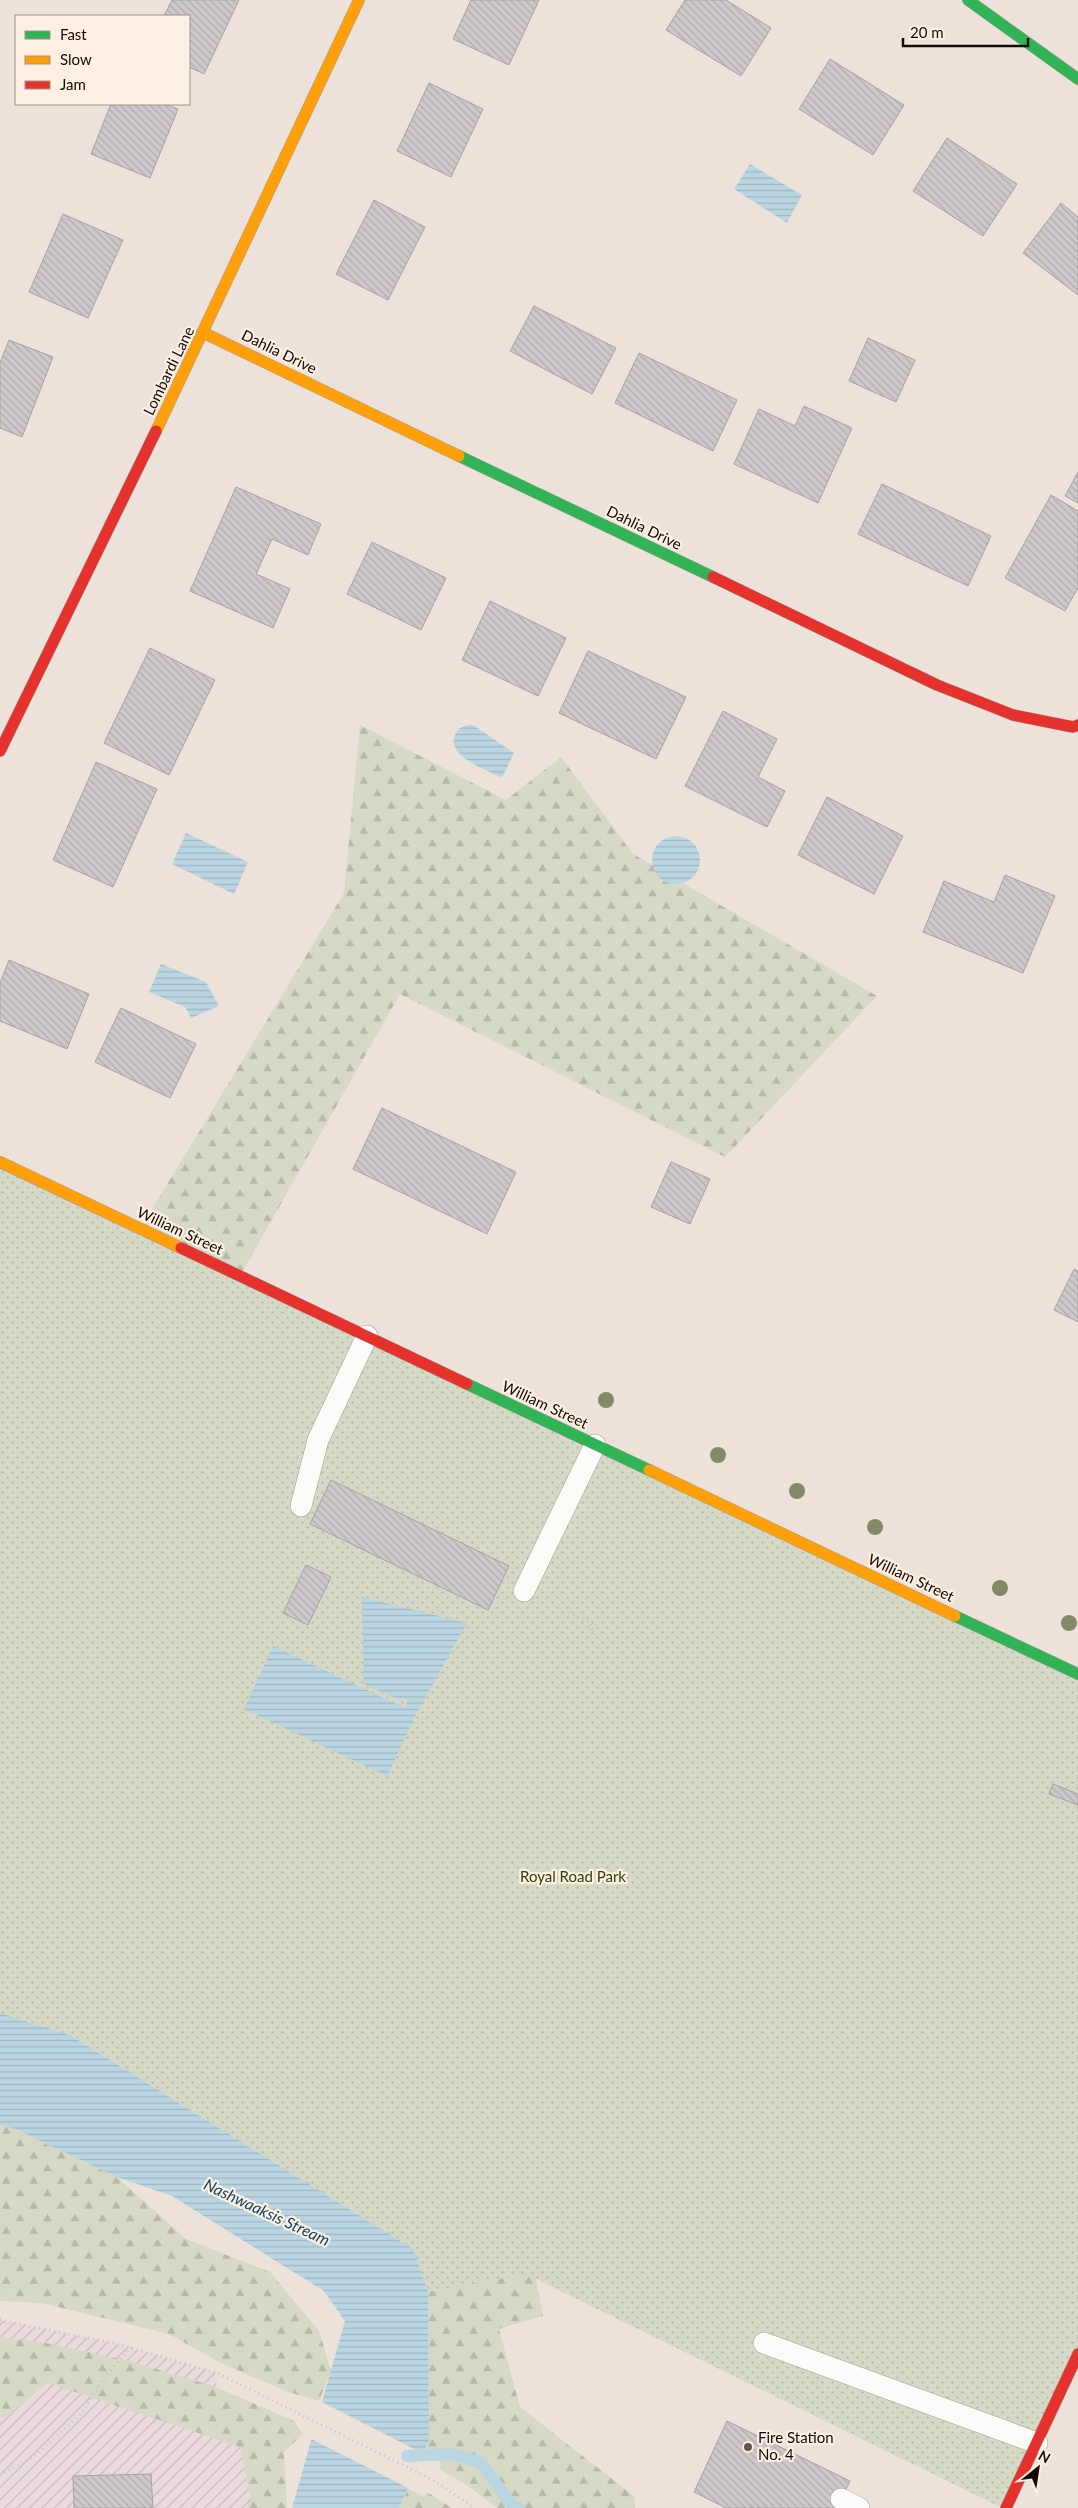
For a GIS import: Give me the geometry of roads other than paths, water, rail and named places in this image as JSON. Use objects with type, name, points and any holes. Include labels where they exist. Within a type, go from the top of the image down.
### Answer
[{"type":"street","name":"Lombardi Lane","points":[[0,751],[204,333],[359,0]]},
{"type":"street","points":[[968,0],[1078,79]]},
{"type":"street","name":"Dahlia Drive","points":[[204,333],[937,685],[1013,715],[1073,727],[1078,725]]},
{"type":"street","name":"William Street","points":[[0,1162],[1078,1674]]},
{"type":"street","points":[[1006,2508],[1078,2354]]},
{"type":"lane","points":[[300,1506],[318,1440],[367,1336]]},
{"type":"lane","points":[[524,1591],[595,1445]]},
{"type":"lane","points":[[764,2343],[1037,2443]]},
{"type":"water","points":[[750,164],[802,195],[787,223],[734,189]]},
{"type":"water","points":[[473,725],[514,753],[503,776],[500,777],[476,765],[460,754],[455,748],[454,741],[459,729],[463,726]]},
{"type":"water","points":[[186,833],[248,862],[234,894],[172,864]]},
{"type":"water","points":[[676,836],[685,838],[693,843],[698,851],[700,860],[698,869],[693,877],[685,882],[676,884],[667,882],[659,877],[654,869],[652,860],[654,851],[659,843],[667,838]]},
{"type":"water","points":[[161,964],[206,982],[219,1006],[191,1018],[185,1007],[149,992]]},
{"type":"water","points":[[362,1597],[467,1623],[416,1714],[387,1776],[244,1709],[273,1646],[405,1708],[408,1700],[402,1697],[400,1700],[364,1684]]},
{"type":"water","name":"Nashwaaksis Stream","points":[[0,2013],[72,2036],[413,2249],[428,2292],[429,2440],[399,2508],[292,2508],[345,2321],[324,2291],[172,2196],[117,2177],[15,2129],[0,2125]]},
{"type":"waterway","points":[[407,2456],[452,2454],[481,2463],[512,2505],[518,2508]]},
{"type":"place","name":"Fire Station No. 4","points":[[748,2447]]},
{"type":"park label","name":"Royal Road Park","points":[[573,1877]]}]
